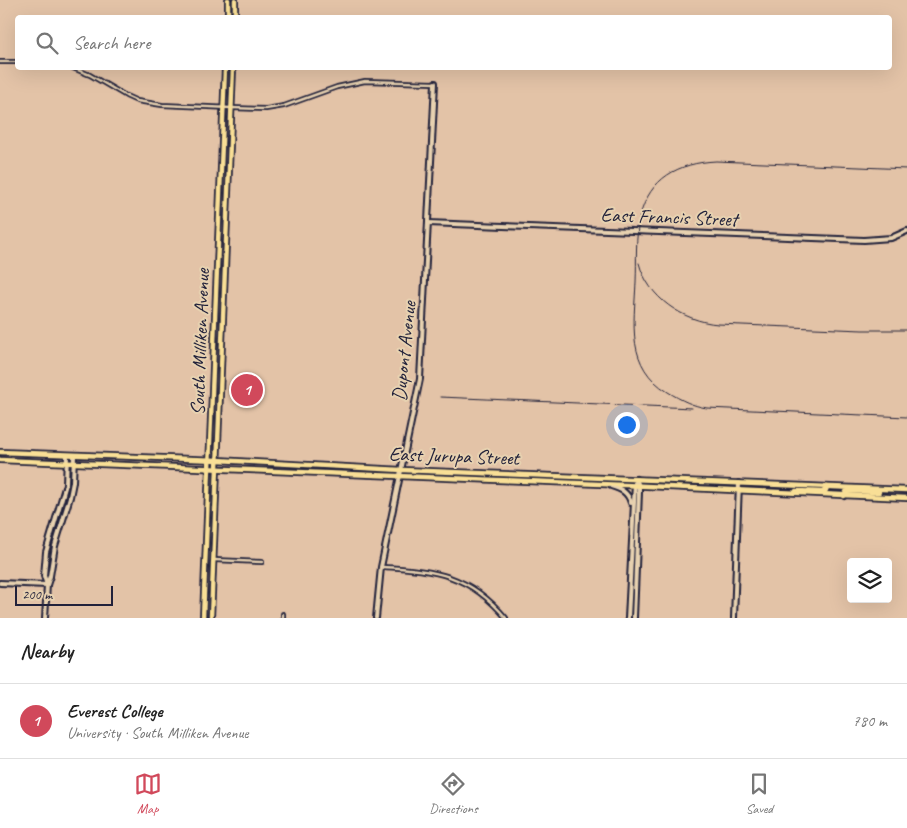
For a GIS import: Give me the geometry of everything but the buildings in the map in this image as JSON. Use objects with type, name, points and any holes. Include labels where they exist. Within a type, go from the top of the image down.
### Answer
[{"type":"main road","points":[[228,0],[228,15]]},
{"type":"main road","points":[[235,0],[235,15]]},
{"type":"main road","name":"South Milliken Avenue","points":[[203,618],[226,70]]},
{"type":"main road","name":"South Milliken Avenue","points":[[211,618],[233,70]]},
{"type":"main road","name":"East Jurupa Street","points":[[0,452],[907,490]]},
{"type":"main road","name":"East Jurupa Street","points":[[0,460],[907,498]]},
{"type":"main road","points":[[790,494],[798,491],[822,492],[827,487]]},
{"type":"main road","points":[[844,496],[849,491],[877,492],[885,490]]},
{"type":"street","points":[[0,62],[15,62]]},
{"type":"street","points":[[78,70],[137,100],[162,104],[231,108],[284,106],[337,87],[365,80],[435,83]]},
{"type":"street","name":"Dupont Avenue","points":[[376,618],[381,567],[420,378],[435,83]]},
{"type":"street","name":"East Francis Street","points":[[428,223],[864,240],[891,238],[907,231]]},
{"type":"street","points":[[47,584],[44,576],[46,552],[64,492],[67,455]]},
{"type":"street","points":[[46,618],[47,584],[50,576],[54,546],[70,497],[74,456]]},
{"type":"street","points":[[628,618],[634,486],[636,479]]},
{"type":"street","points":[[634,618],[639,486],[636,479]]},
{"type":"street","points":[[734,618],[739,483]]},
{"type":"street","points":[[610,485],[623,490],[628,495],[633,510]]},
{"type":"street","points":[[212,560],[262,562]]},
{"type":"street","points":[[381,567],[428,570],[454,578],[478,592],[506,618]]},
{"type":"street","points":[[0,583],[47,584]]},
{"type":"railway","points":[[907,169],[716,161],[702,162],[678,169],[658,182],[645,203],[640,216],[638,224],[634,314],[636,343],[639,357],[645,370],[654,382],[668,392],[697,406],[907,417]]},
{"type":"railway","points":[[639,263],[650,287],[669,306],[680,313],[705,322],[862,330],[907,330]]},
{"type":"railway","points":[[440,397],[692,408]]},
{"type":"place","name":"Everest College","points":[[247,390]]}]
